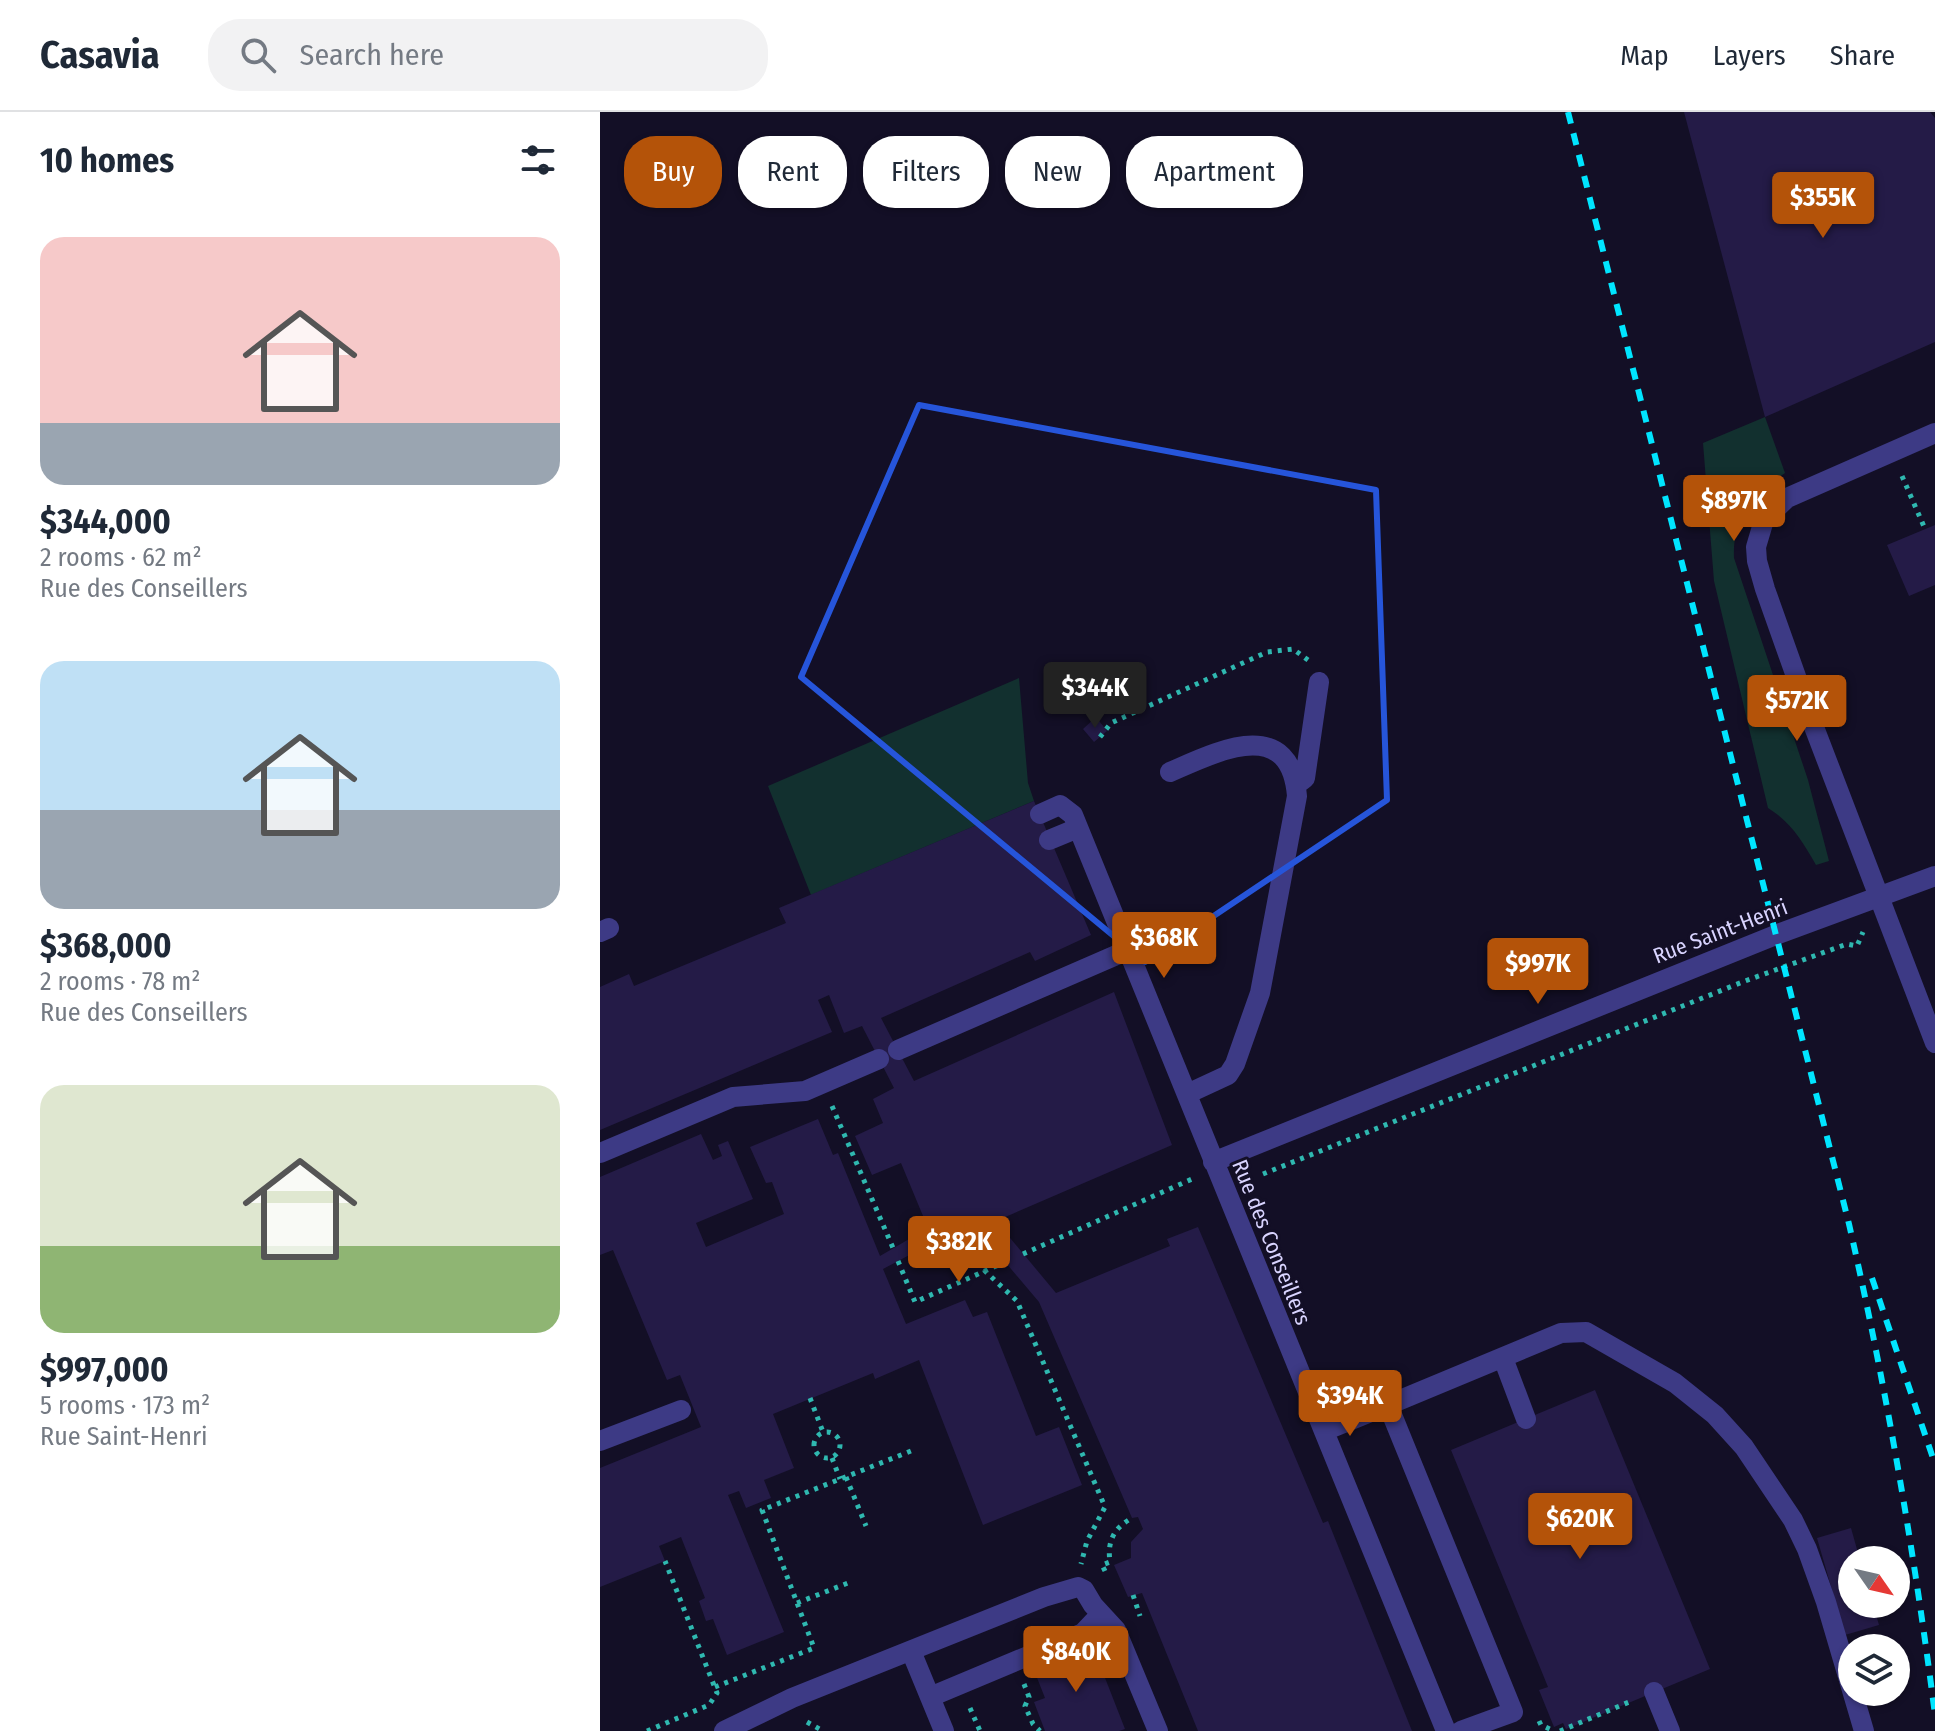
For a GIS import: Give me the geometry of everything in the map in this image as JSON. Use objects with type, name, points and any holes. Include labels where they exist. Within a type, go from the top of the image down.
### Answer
[{"type":"street","points":[[1935,433],[1787,498],[1764,520],[1756,547],[1760,574],[1814,727],[1935,1043]]},
{"type":"street","points":[[1296,785],[1305,778],[1319,682]]},
{"type":"street","points":[[1170,772],[1227,748],[1253,743],[1280,754],[1288,763],[1297,796],[1260,993],[1235,1064],[1228,1075],[1187,1094]]},
{"type":"street","name":"Rue des Conseillers","points":[[1044,827],[1076,822],[1446,1731]]},
{"type":"street","name":"Rue Saint-Henri","points":[[1213,1162],[1677,974],[1935,876]]},
{"type":"street","points":[[600,1153],[733,1097],[805,1091],[1128,950]]},
{"type":"street","points":[[1324,1431],[1561,1333],[1586,1332],[1675,1383],[1715,1415],[1744,1447],[1793,1520],[1807,1549],[1864,1731]]},
{"type":"street","points":[[1503,1358],[1526,1419]]},
{"type":"street","points":[[1388,1405],[1513,1712],[1461,1731]]},
{"type":"street","points":[[600,1441],[681,1410]]},
{"type":"street","points":[[724,1731],[792,1698],[1044,1597],[1078,1587],[1084,1590],[1116,1630],[1158,1731]]},
{"type":"street","points":[[930,1697],[1083,1633],[1101,1614]]},
{"type":"street","points":[[911,1651],[944,1731]]},
{"type":"street","points":[[1654,1692],[1670,1731]]},
{"type":"path","points":[[1902,476],[1925,529]]},
{"type":"path","points":[[1100,737],[1111,723],[1267,652],[1293,649],[1301,653],[1307,658],[1319,682]]},
{"type":"path","points":[[1261,1174],[1745,981],[1847,944],[1857,946]]},
{"type":"path","points":[[822,1083],[893,1248]]},
{"type":"path","points":[[1023,1254],[1192,1179]]},
{"type":"path","points":[[969,1233],[985,1271],[1017,1301],[1105,1507],[1087,1541],[1081,1562]]},
{"type":"path","points":[[898,1261],[915,1302],[1005,1262]]},
{"type":"path","points":[[810,1398],[823,1432]]},
{"type":"path","points":[[823,1432],[831,1432],[841,1444],[832,1458],[823,1458],[814,1444],[823,1432]]},
{"type":"path","points":[[762,1510],[911,1451]]},
{"type":"path","points":[[832,1458],[866,1526]]},
{"type":"path","points":[[715,1687],[814,1648],[758,1503]]},
{"type":"path","points":[[1102,1565],[1110,1562],[1108,1545],[1114,1534],[1120,1525],[1132,1518]]},
{"type":"path","points":[[647,1731],[709,1705],[717,1693],[665,1561]]},
{"type":"path","points":[[797,1603],[848,1583]]},
{"type":"path","points":[[1014,1661],[1029,1697],[1025,1706],[1033,1724],[1040,1731]]},
{"type":"path","points":[[1560,1731],[1654,1692]]},
{"type":"path","points":[[1029,1715],[1037,1711]]},
{"type":"path","points":[[803,1718],[823,1731]]},
{"type":"highlighted area","points":[[919,405],[1376,490],[1387,800],[1145,962],[801,677]]},
{"type":"green space","points":[[1765,417],[1785,473],[1763,490],[1747,509],[1737,531],[1734,558],[1808,780],[1829,861],[1816,865],[1790,826],[1768,808],[1714,581],[1703,443]]},
{"type":"green space","points":[[1019,678],[1028,783],[1034,801],[811,895],[768,786]]},
{"type":"building","points":[[1684,112],[1930,112],[1935,118],[1935,342],[1765,417]]},
{"type":"building","points":[[1935,525],[1935,585],[1909,596],[1887,545]]},
{"type":"building","points":[[1096,717],[1107,731],[1094,742],[1083,729]]},
{"type":"building","points":[[1034,801],[1091,935],[1035,961],[1030,952],[881,1018],[914,1081],[1114,992],[1172,1145],[996,1221],[1056,1293],[1170,1246],[1167,1239],[1198,1227],[1323,1523],[1328,1521],[1412,1731],[1198,1731],[1142,1593],[1128,1597],[1114,1565],[1131,1558],[1131,1542],[1143,1529],[1138,1517],[1132,1518],[1039,1302],[978,1230],[936,1247],[934,1242],[883,1269],[906,1324],[965,1300],[973,1317],[987,1312],[1036,1436],[1059,1427],[1082,1485],[983,1525],[919,1360],[875,1379],[873,1373],[773,1414],[794,1468],[764,1480],[771,1498],[746,1508],[739,1491],[728,1495],[784,1632],[727,1655],[713,1619],[706,1621],[699,1601],[705,1598],[681,1537],[659,1546],[665,1561],[600,1587],[600,1468],[701,1427],[680,1375],[667,1380],[613,1250],[600,1255],[600,1177],[701,1134],[713,1160],[722,1156],[718,1145],[728,1141],[753,1199],[696,1223],[706,1247],[784,1214],[772,1182],[766,1183],[750,1147],[818,1119],[833,1155],[838,1153],[880,1256],[928,1228],[901,1163],[872,1175],[855,1136],[883,1123],[873,1099],[894,1088],[862,1026],[844,1033],[829,995],[818,1000],[832,1032],[600,1130],[600,987],[629,974],[634,986],[786,923],[779,908]]},
{"type":"building","points":[[1595,1390],[1710,1669],[1566,1729],[1563,1723],[1554,1727],[1539,1690],[1548,1687],[1451,1450]]},
{"type":"building","points":[[1851,1528],[1856,1546],[1838,1546],[1838,1611],[1817,1538]]},
{"type":"building","points":[[1840,1618],[1877,1618],[1879,1625],[1845,1634]]},
{"type":"building","points":[[1091,1642],[1125,1729],[1045,1731],[1034,1702],[1045,1698],[1032,1665]]},
{"type":"railway","points":[[1568,112],[1849,1224],[1898,1468],[1935,1715]]},
{"type":"railway","points":[[1872,1278],[1935,1464]]}]
